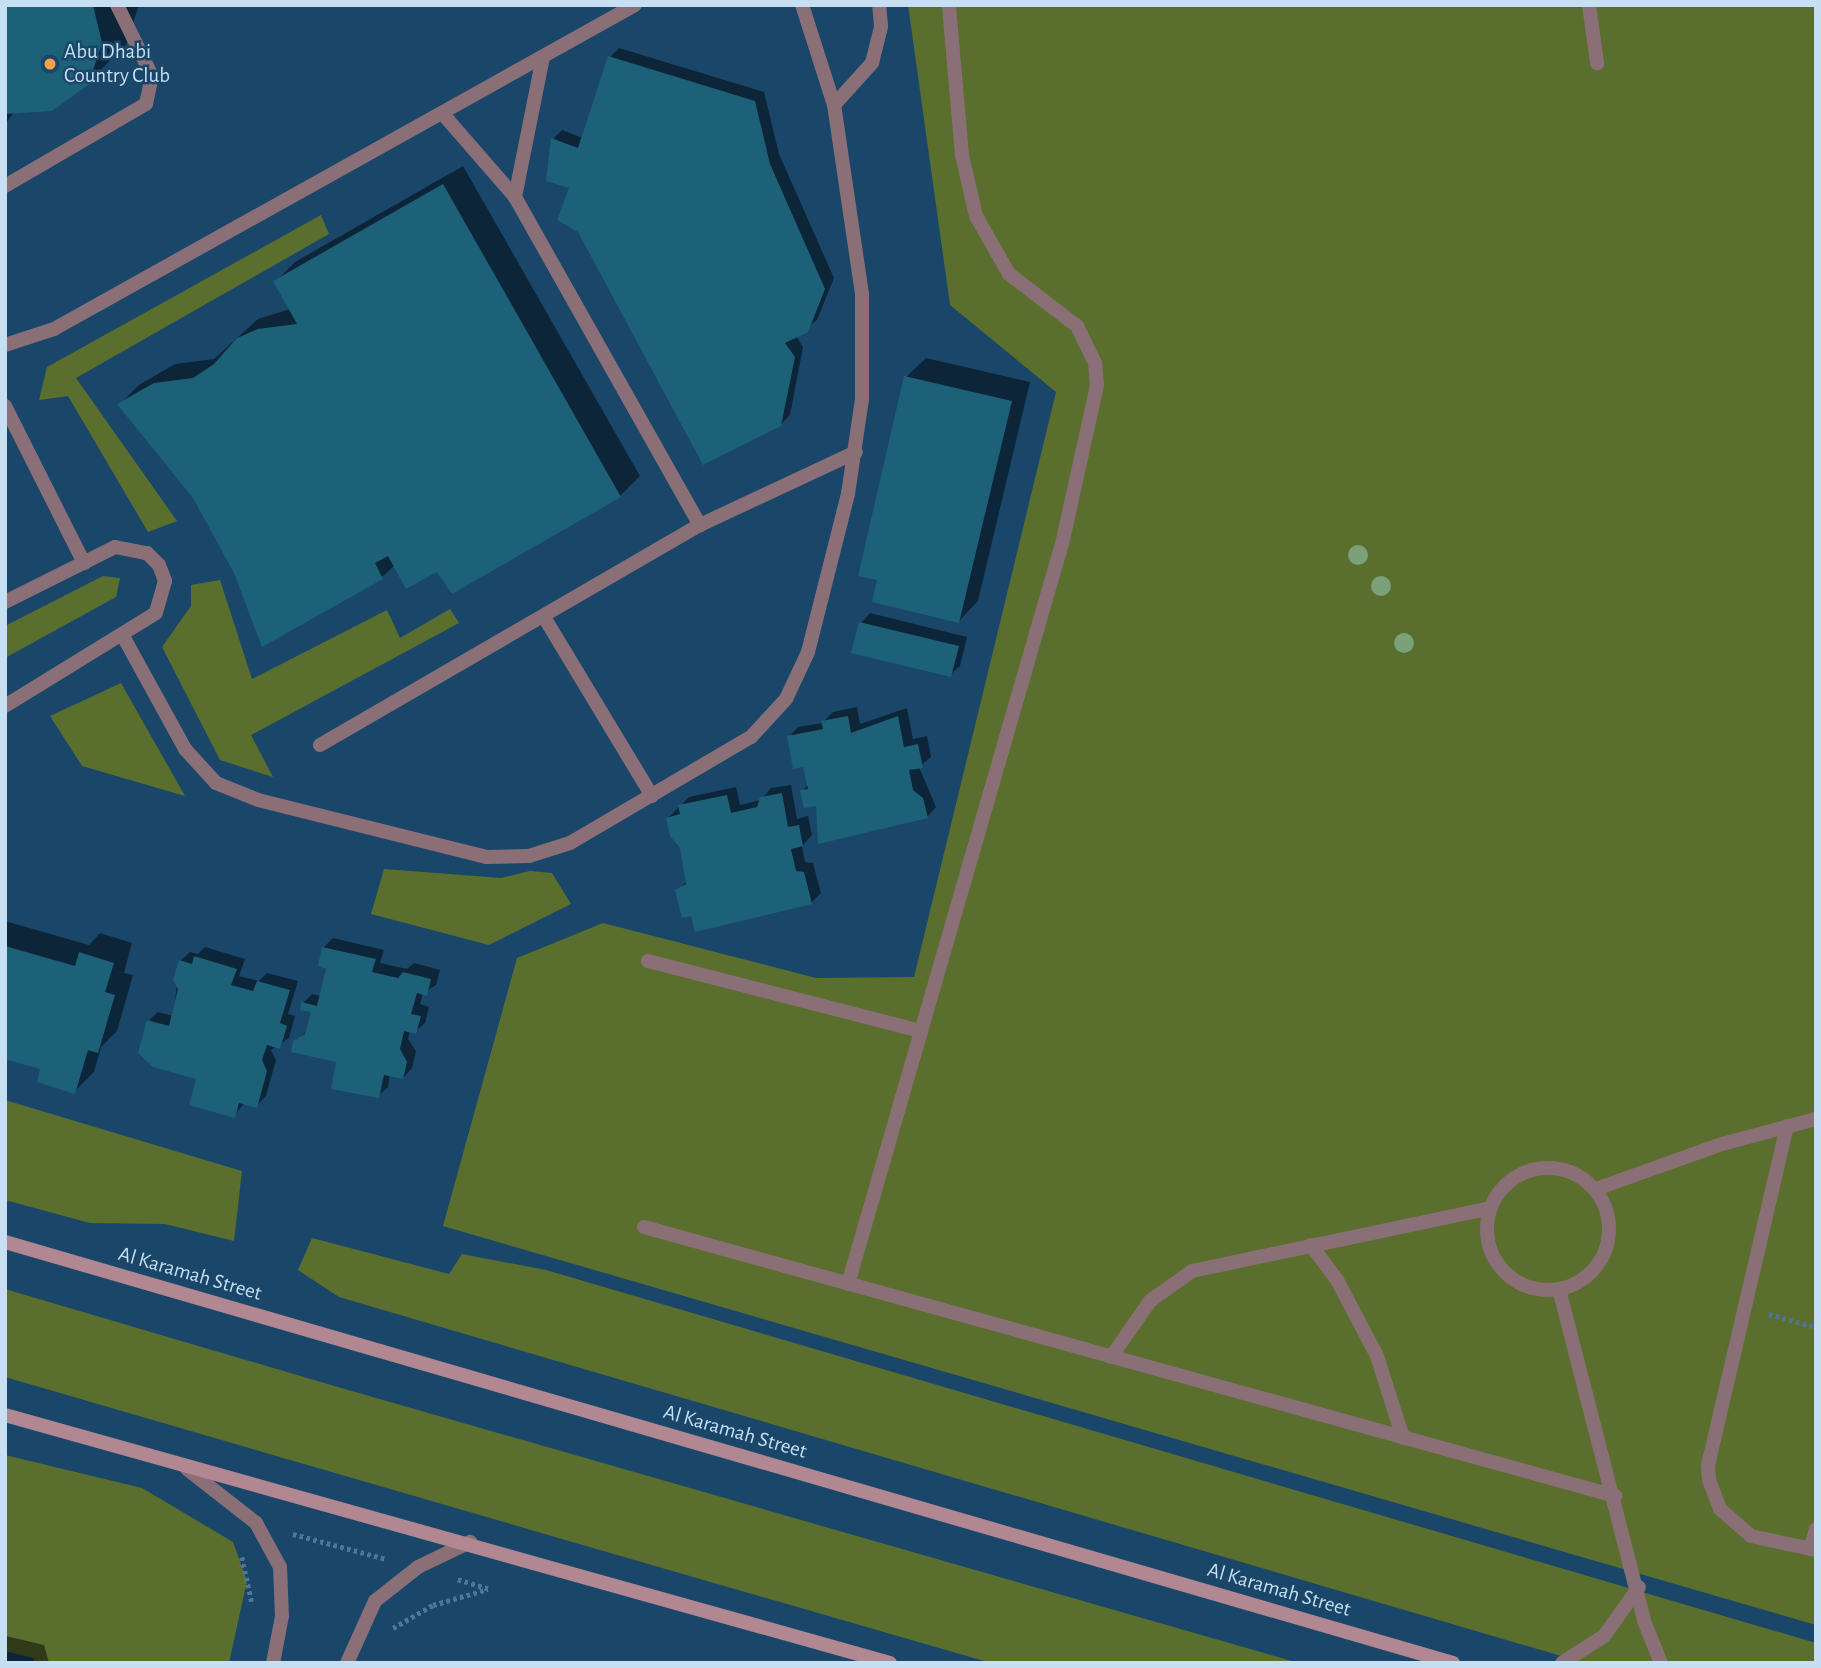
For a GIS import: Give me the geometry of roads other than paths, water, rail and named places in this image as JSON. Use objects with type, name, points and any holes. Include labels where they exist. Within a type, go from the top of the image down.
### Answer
[{"type":"main road","name":"Al Karamah Street","points":[[5,1242],[1453,1663]]},
{"type":"main road","points":[[5,1415],[187,1469],[470,1542],[890,1663]]},
{"type":"street","points":[[5,186],[146,104],[152,76],[117,5]]},
{"type":"street","points":[[5,345],[54,329],[635,5]]},
{"type":"street","points":[[122,635],[198,768],[235,794],[464,853],[508,858],[570,843],[751,737],[786,699],[808,652],[856,452],[862,400],[863,293],[834,105],[802,5]]},
{"type":"street","points":[[834,105],[872,63],[881,26],[880,5]]},
{"type":"street","points":[[848,1284],[1063,540],[1097,385],[1091,352],[1077,326],[1009,274],[976,216],[962,155],[949,5]]},
{"type":"street","points":[[1589,5],[1597,63]]},
{"type":"street","points":[[515,197],[543,57]]},
{"type":"street","points":[[442,113],[515,197],[700,525]]},
{"type":"street","points":[[5,406],[84,563]]},
{"type":"street","points":[[320,745],[700,525],[856,452]]},
{"type":"street","points":[[5,602],[115,547],[132,547],[159,565],[164,598],[156,613],[5,706]]},
{"type":"street","points":[[544,617],[652,796]]},
{"type":"street","points":[[648,961],[921,1031]]},
{"type":"street","points":[[1596,1189],[1787,1126],[1816,1119]]},
{"type":"street","points":[[1787,1126],[1708,1466],[1711,1488],[1720,1509],[1751,1536],[1813,1549],[1816,1528]]},
{"type":"street","points":[[1550,1167],[1575,1173],[1596,1189],[1608,1211],[1609,1237],[1601,1261],[1583,1280],[1559,1289],[1534,1289],[1510,1278],[1493,1258],[1486,1233],[1490,1208],[1503,1186],[1525,1171],[1550,1167]]},
{"type":"street","points":[[1111,1357],[1150,1301],[1176,1278],[1209,1266],[1490,1208]]},
{"type":"street","points":[[644,1227],[1615,1496]]},
{"type":"street","points":[[1311,1245],[1337,1280],[1377,1356],[1403,1438]]},
{"type":"street","points":[[1559,1289],[1639,1587],[1644,1621],[1661,1663]]},
{"type":"street","points":[[187,1469],[256,1523],[280,1567],[282,1616],[273,1663]]},
{"type":"street","points":[[346,1663],[374,1601],[418,1567],[470,1542]]},
{"type":"street","points":[[1562,1663],[1604,1636],[1639,1587]]},
{"type":"place","name":"Abu Dhabi Country Club","points":[[50,64]]}]
